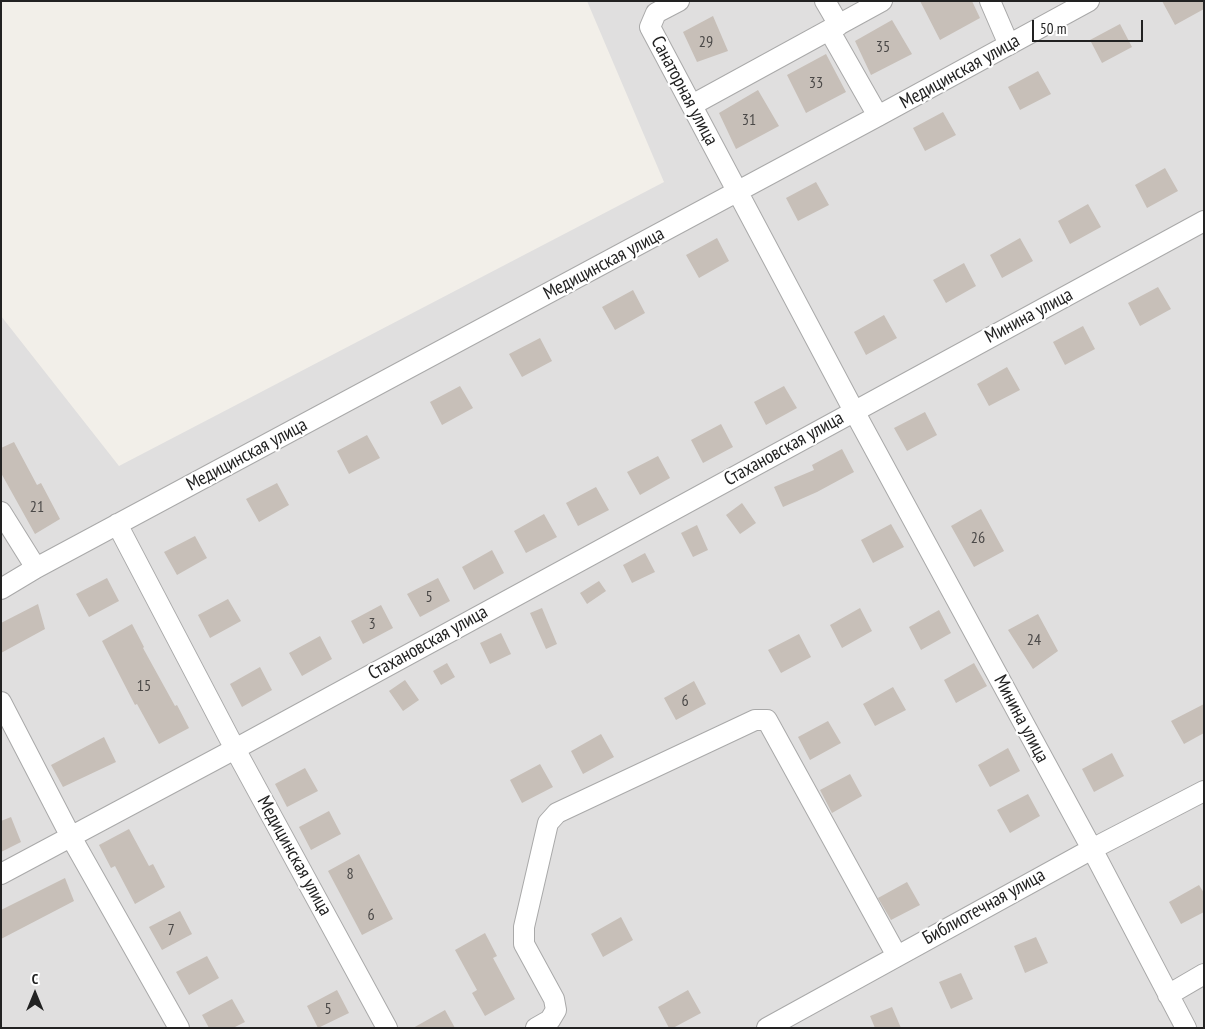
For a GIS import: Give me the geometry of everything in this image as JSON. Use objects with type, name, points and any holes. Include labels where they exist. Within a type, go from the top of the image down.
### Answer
[{"type":"street","name":"Санаторная улица","points":[[679,1],[656,13],[650,27],[738,192]]},
{"type":"street","points":[[825,1],[834,28],[878,116]]},
{"type":"street","points":[[692,105],[882,1]]},
{"type":"street","points":[[990,1],[1009,45]]},
{"type":"street","name":"Медицинская улица","points":[[1,589],[117,524],[738,192],[1089,1]]},
{"type":"street","name":"Минина улица","points":[[738,192],[1092,848],[1186,1028]]},
{"type":"street","name":"Минина улица","points":[[854,410],[1204,221]]},
{"type":"street","name":"Стахановская улица","points":[[1,874],[235,749],[854,410]]},
{"type":"street","points":[[1,512],[36,568]]},
{"type":"street","name":"Медицинская улица","points":[[117,524],[235,749],[387,1028]]},
{"type":"street","points":[[1,702],[71,837],[179,1028]]},
{"type":"street","points":[[536,1028],[550,1020],[556,1010],[554,999],[524,944],[524,927],[548,823],[557,813],[755,720],[767,720],[897,956]]},
{"type":"street","name":"Библиотечная улица","points":[[767,1028],[1092,848],[1204,791]]},
{"type":"street","points":[[1168,995],[1204,974]]},
{"type":"shaded area","points":[[587,1],[1204,1],[1204,1028],[1,1028],[1,316],[119,466],[664,182]]},
{"type":"building","points":[[920,1],[972,1],[980,18],[940,40]]},
{"type":"building","points":[[1162,1],[1204,1],[1204,9],[1175,25]]},
{"type":"building","points":[[713,16],[728,51],[697,62],[683,32]]},
{"type":"building","points":[[892,20],[912,54],[871,75],[855,41]]},
{"type":"building","points":[[1120,24],[1132,47],[1102,63],[1090,40]]},
{"type":"building","points":[[826,54],[846,92],[806,113],[787,75]]},
{"type":"building","points":[[1038,71],[1051,94],[1020,110],[1008,87]]},
{"type":"building","points":[[758,90],[779,126],[736,149],[719,113]]},
{"type":"building","points":[[943,112],[956,135],[925,151],[913,128]]},
{"type":"building","points":[[1165,168],[1178,191],[1147,208],[1135,185]]},
{"type":"building","points":[[816,182],[829,205],[798,221],[786,198]]},
{"type":"building","points":[[1088,204],[1101,227],[1070,244],[1058,221]]},
{"type":"building","points":[[717,238],[729,261],[699,278],[686,255]]},
{"type":"building","points":[[1020,238],[1033,261],[1002,278],[990,255]]},
{"type":"building","points":[[964,263],[976,286],[946,303],[933,280]]},
{"type":"building","points":[[1158,287],[1171,309],[1140,326],[1128,303]]},
{"type":"building","points":[[633,290],[645,313],[615,330],[602,307]]},
{"type":"building","points":[[884,315],[897,338],[866,355],[854,332]]},
{"type":"building","points":[[1083,326],[1095,349],[1065,365],[1053,342]]},
{"type":"building","points":[[540,338],[552,361],[522,377],[509,354]]},
{"type":"building","points":[[1007,367],[1020,390],[989,406],[977,384]]},
{"type":"building","points":[[460,386],[473,408],[442,425],[430,402]]},
{"type":"building","points":[[784,386],[797,408],[766,425],[754,402]]},
{"type":"building","points":[[925,412],[937,435],[907,451],[894,428]]},
{"type":"building","points":[[721,424],[733,447],[703,463],[691,440]]},
{"type":"building","points":[[367,435],[380,458],[349,474],[337,451]]},
{"type":"building","points":[[14,442],[37,485],[41,483],[60,519],[35,534],[1,473],[1,448]]},
{"type":"building","points":[[842,449],[854,472],[817,492],[783,507],[774,487],[814,470],[812,465]]},
{"type":"building","points":[[658,456],[670,478],[640,495],[627,472]]},
{"type":"building","points":[[277,483],[289,505],[259,522],[246,499]]},
{"type":"building","points":[[596,487],[609,510],[578,526],[566,503]]},
{"type":"building","points":[[742,503],[756,523],[740,534],[726,515]]},
{"type":"building","points":[[981,509],[1004,551],[974,567],[951,526]]},
{"type":"building","points":[[544,514],[557,537],[526,553],[514,531]]},
{"type":"building","points":[[891,524],[904,547],[873,563],[861,540]]},
{"type":"building","points":[[697,525],[708,550],[693,557],[681,533]]},
{"type":"building","points":[[195,536],[207,558],[177,575],[164,552]]},
{"type":"building","points":[[492,550],[504,573],[474,590],[462,567]]},
{"type":"building","points":[[645,553],[655,572],[632,583],[623,565]]},
{"type":"building","points":[[107,578],[119,601],[89,617],[76,594]]},
{"type":"building","points":[[438,578],[450,601],[420,617],[407,594]]},
{"type":"building","points":[[599,581],[606,591],[587,604],[580,593]]},
{"type":"building","points":[[228,599],[241,621],[210,638],[198,615]]},
{"type":"building","points":[[38,604],[45,629],[1,653],[1,623]]},
{"type":"building","points":[[381,605],[393,628],[363,644],[351,621]]},
{"type":"building","points":[[542,608],[557,644],[546,649],[530,613]]},
{"type":"building","points":[[860,608],[872,631],[842,648],[830,625]]},
{"type":"building","points":[[939,610],[951,633],[921,650],[909,627]]},
{"type":"building","points":[[1038,614],[1058,651],[1033,669],[1008,630]]},
{"type":"building","points":[[132,624],[143,648],[189,728],[159,744],[137,704],[135,705],[102,641]]},
{"type":"building","points":[[501,633],[511,654],[490,664],[480,643]]},
{"type":"building","points":[[799,634],[811,657],[781,673],[768,650]]},
{"type":"building","points":[[320,636],[332,659],[302,676],[289,653]]},
{"type":"building","points":[[447,663],[455,677],[441,685],[433,671]]},
{"type":"building","points":[[974,663],[987,686],[956,703],[944,680]]},
{"type":"building","points":[[260,667],[272,690],[242,707],[230,684]]},
{"type":"building","points":[[405,680],[419,700],[403,711],[389,691]]},
{"type":"building","points":[[694,681],[706,704],[676,720],[664,698]]},
{"type":"building","points":[[893,687],[906,710],[875,726],[863,704]]},
{"type":"building","points":[[1204,704],[1204,733],[1184,744],[1171,721]]},
{"type":"building","points":[[828,721],[841,743],[810,760],[798,737]]},
{"type":"building","points":[[601,734],[614,757],[583,774],[571,751]]},
{"type":"building","points":[[104,737],[116,762],[63,787],[51,765]]},
{"type":"building","points":[[1008,748],[1020,771],[990,787],[978,765]]},
{"type":"building","points":[[1112,753],[1124,776],[1094,792],[1082,769]]},
{"type":"building","points":[[540,764],[553,787],[522,803],[510,780]]},
{"type":"building","points":[[305,768],[318,791],[287,807],[275,784]]},
{"type":"building","points":[[850,774],[862,796],[832,813],[820,790]]},
{"type":"building","points":[[1028,794],[1040,816],[1010,833],[997,810]]},
{"type":"building","points":[[329,811],[341,834],[311,850],[299,827]]},
{"type":"building","points":[[11,817],[21,842],[1,852],[1,821]]},
{"type":"building","points":[[129,829],[149,866],[153,864],[165,887],[135,904],[115,866],[111,868],[99,845]]},
{"type":"building","points":[[359,854],[393,919],[362,935],[328,871]]},
{"type":"building","points":[[65,878],[74,901],[1,939],[1,910]]},
{"type":"building","points":[[907,882],[920,905],[891,920],[878,898]]},
{"type":"building","points":[[1199,885],[1204,893],[1204,912],[1181,924],[1169,902]]},
{"type":"building","points":[[180,911],[192,934],[162,950],[149,927]]},
{"type":"building","points":[[621,917],[633,940],[603,957],[591,934]]},
{"type":"building","points":[[485,933],[497,956],[493,958],[515,999],[485,1016],[472,993],[477,990],[455,950]]},
{"type":"building","points":[[1036,937],[1048,963],[1025,973],[1014,946]]},
{"type":"building","points":[[207,956],[219,978],[189,995],[176,972]]},
{"type":"building","points":[[961,973],[973,999],[951,1009],[939,982]]},
{"type":"building","points":[[337,990],[349,1013],[318,1028],[307,1006]]},
{"type":"building","points":[[688,990],[701,1013],[673,1028],[669,1028],[658,1007]]},
{"type":"building","points":[[232,999],[245,1022],[233,1028],[209,1028],[202,1015]]},
{"type":"building","points":[[892,1007],[901,1028],[875,1028],[870,1016]]},
{"type":"building","points":[[445,1010],[455,1028],[413,1028]]}]
